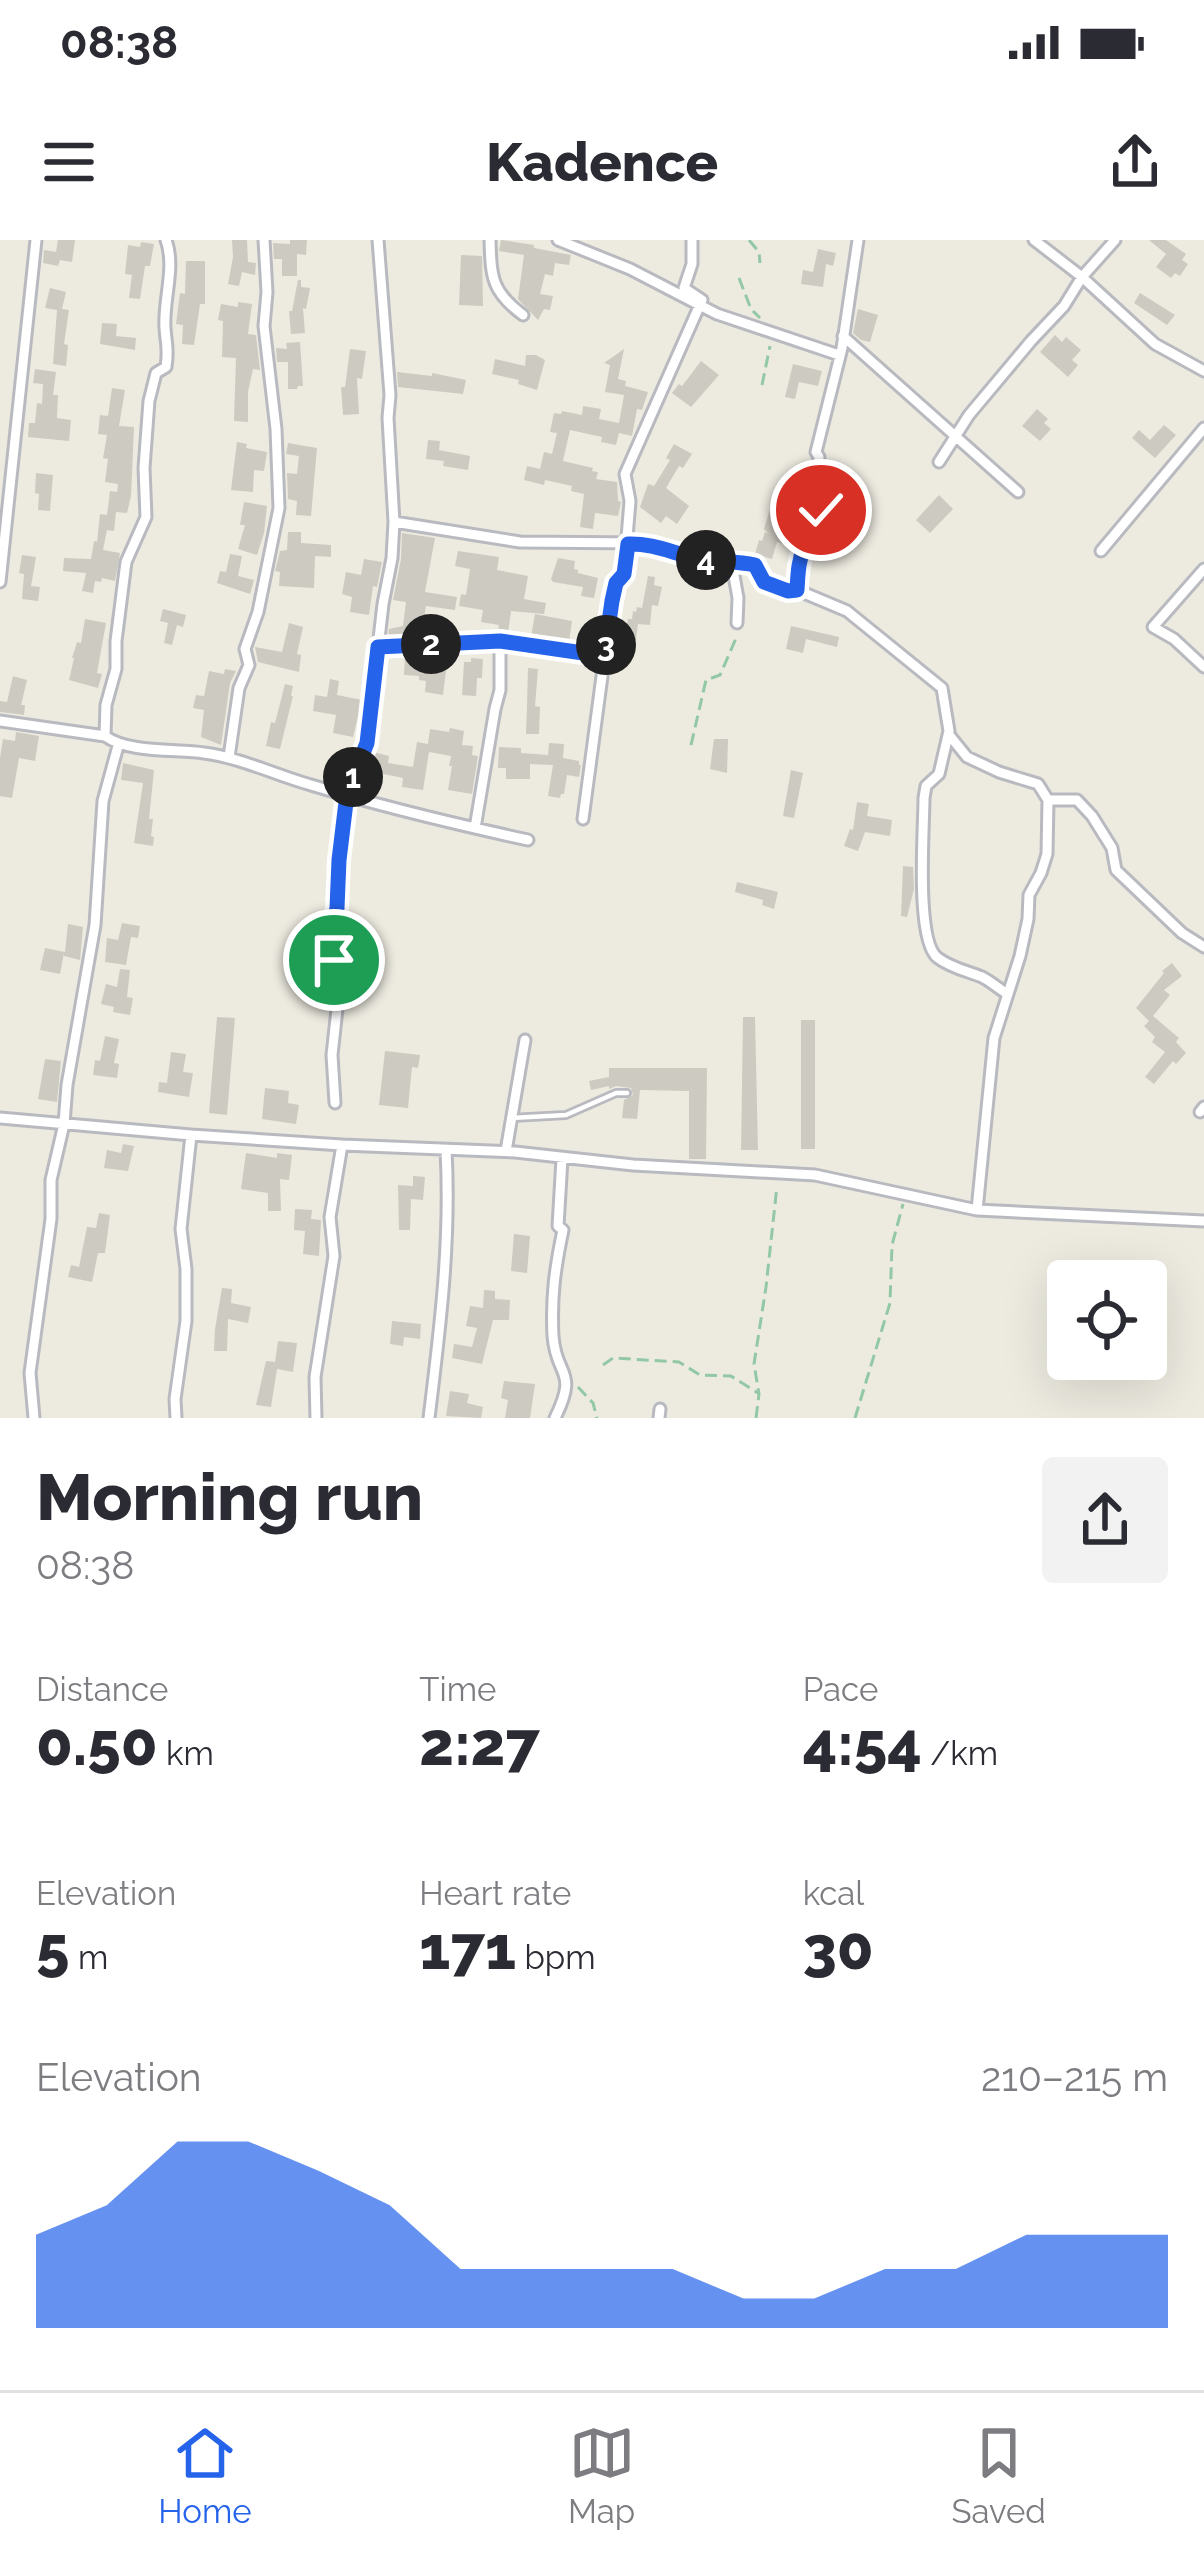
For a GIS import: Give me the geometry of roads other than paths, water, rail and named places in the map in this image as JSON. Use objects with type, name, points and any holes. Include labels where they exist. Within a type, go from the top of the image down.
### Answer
[{"type":"street","points":[[0,582],[36,240]]},
{"type":"street","points":[[105,736],[126,562],[146,517],[149,401],[156,373],[166,367],[169,346],[166,240]]},
{"type":"street","points":[[229,757],[239,688],[249,665],[245,649],[258,612],[279,508],[264,326],[264,240]]},
{"type":"street","points":[[335,1103],[332,1055],[338,1000],[331,932],[347,794],[367,743],[394,522],[378,240]]},
{"type":"street","points":[[490,240],[490,275],[505,301],[524,315]]},
{"type":"street","points":[[558,240],[583,245],[717,314],[838,356]]},
{"type":"street","points":[[583,819],[612,601],[616,583],[624,574],[628,544],[630,501],[625,474],[703,300],[684,287],[692,264],[692,240]]},
{"type":"street","points":[[858,240],[816,452],[821,474],[820,519],[806,542],[797,590],[847,611],[939,683],[950,740],[967,758],[1038,784],[1048,800],[1047,854],[1029,895],[1020,956],[994,1038],[977,1210]]},
{"type":"street","points":[[1034,240],[1155,344],[1204,371]]},
{"type":"street","points":[[939,461],[954,434],[1115,240]]},
{"type":"street","points":[[842,335],[1018,492]]},
{"type":"street","points":[[1101,550],[1204,428]]},
{"type":"street","points":[[394,522],[520,542],[644,543],[711,561],[731,560],[737,623]]},
{"type":"street","points":[[1204,569],[1154,627],[1204,667]]},
{"type":"street","points":[[378,647],[500,641],[604,656]]},
{"type":"street","points":[[475,828],[500,689],[500,641]]},
{"type":"street","points":[[0,721],[105,736],[118,746],[229,757],[434,820],[528,840]]},
{"type":"street","points":[[950,731],[939,774],[926,786],[924,798],[923,926],[934,956],[1006,993]]},
{"type":"street","points":[[34,1418],[30,1372],[51,1219],[51,1180],[94,925],[103,801],[118,746]]},
{"type":"street","points":[[1048,800],[1077,800],[1112,848],[1116,870],[1182,933],[1204,947]]},
{"type":"street","points":[[506,1151],[525,1040]]},
{"type":"street","points":[[0,1118],[191,1135],[506,1151],[562,1159],[780,1172],[815,1175],[977,1210],[1204,1221]]},
{"type":"street","points":[[176,1418],[186,1321],[181,1229],[191,1135]]},
{"type":"street","points":[[316,1418],[315,1377],[334,1256],[330,1217],[342,1145]]},
{"type":"street","points":[[429,1418],[443,1306],[446,1150]]},
{"type":"street","points":[[555,1418],[568,1382],[554,1346],[552,1282],[563,1230],[558,1226],[562,1159]]},
{"type":"lane","points":[[511,1118],[566,1115],[627,1093]]}]
